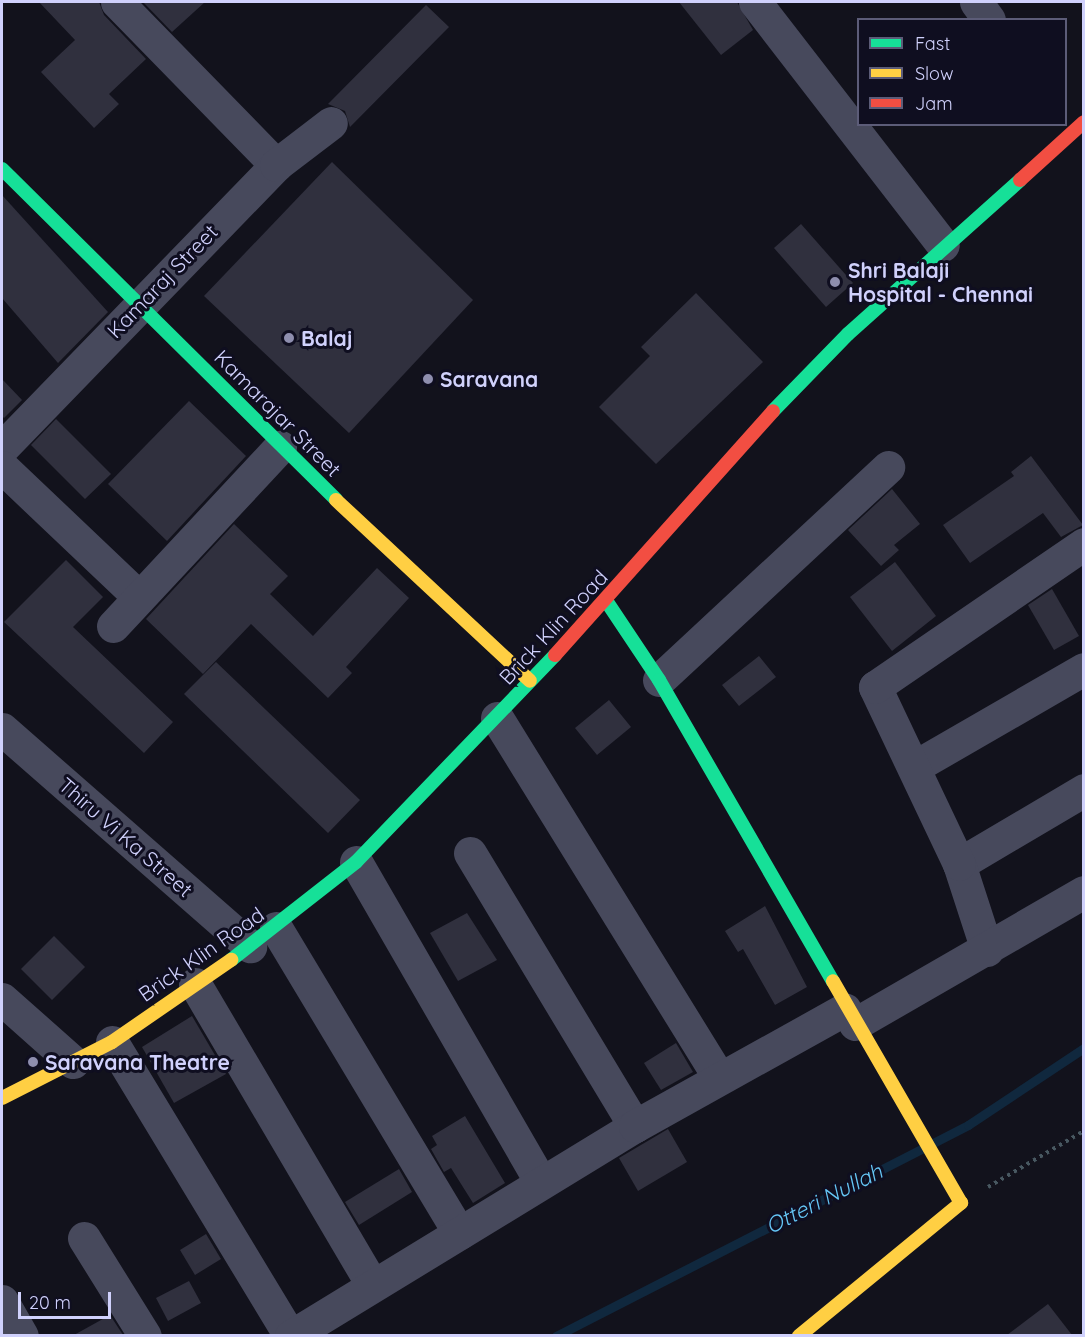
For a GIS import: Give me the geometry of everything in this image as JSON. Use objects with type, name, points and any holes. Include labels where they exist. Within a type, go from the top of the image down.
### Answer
[{"type":"street","points":[[117,2],[276,165]]},
{"type":"street","points":[[755,2],[943,245]]},
{"type":"street","points":[[976,2],[988,18]]},
{"type":"street","name":"Kamaraj Street","points":[[2,448],[276,165],[331,123]]},
{"type":"street","name":"Brick Klin Road","points":[[2,1098],[112,1042],[263,937],[356,862],[607,602],[778,405],[943,245],[1074,124]]},
{"type":"street","name":"Kamarajar Street","points":[[2,169],[140,303],[280,447],[530,681]]},
{"type":"street","points":[[112,626],[280,447]]},
{"type":"street","points":[[2,467],[139,597]]},
{"type":"street","points":[[659,680],[888,467]]},
{"type":"street","points":[[987,950],[958,864],[875,687],[1083,544]]},
{"type":"street","points":[[607,602],[659,680],[850,1017],[909,1108],[961,1203],[799,1335]]},
{"type":"street","points":[[914,767],[1083,669]]},
{"type":"street","points":[[497,718],[719,1078]]},
{"type":"street","name":"Thiru Vi Ka Street","points":[[2,729],[263,937],[459,1233]]},
{"type":"street","points":[[958,864],[1083,790]]},
{"type":"street","points":[[470,854],[635,1126]]},
{"type":"street","points":[[356,862],[541,1182]]},
{"type":"street","points":[[112,1042],[291,1335],[541,1182],[719,1078],[987,950],[1083,892]]},
{"type":"street","points":[[195,984],[372,1286]]},
{"type":"street","points":[[2,999],[73,1062]]},
{"type":"street","points":[[84,1238],[145,1335]]},
{"type":"street","points":[[2,1301],[22,1335]]},
{"type":"path","points":[[961,1203],[1083,1131]]},
{"type":"building","points":[[39,2],[99,2],[104,15],[146,59],[109,94],[119,104],[94,128],[41,72],[75,40]]},
{"type":"building","points":[[143,2],[205,2],[172,32]]},
{"type":"building","points":[[679,2],[737,2],[753,30],[721,55]]},
{"type":"building","points":[[426,5],[449,27],[350,127],[345,111],[328,104]]},
{"type":"building","points":[[332,162],[473,300],[349,433],[204,296]]},
{"type":"building","points":[[2,195],[108,312],[58,363],[2,298]]},
{"type":"building","points":[[801,224],[853,283],[826,307],[774,248]]},
{"type":"building","points":[[696,293],[763,362],[656,464],[599,407],[650,356],[641,347]]},
{"type":"building","points":[[2,379],[22,400],[4,418],[2,416]]},
{"type":"building","points":[[189,401],[246,456],[167,541],[108,484]]},
{"type":"building","points":[[56,419],[111,474],[85,499],[31,445]]},
{"type":"building","points":[[1031,456],[1083,525],[1061,537],[1043,513],[970,563],[943,525],[1014,476],[1011,472]]},
{"type":"building","points":[[892,489],[920,524],[894,545],[899,550],[881,566],[848,530]]},
{"type":"building","points":[[234,524],[288,576],[270,594],[313,636],[377,568],[409,598],[346,667],[352,673],[328,698],[251,624],[203,674],[146,619]]},
{"type":"building","points":[[66,560],[103,597],[73,627],[173,722],[144,753],[4,622]]},
{"type":"building","points":[[895,562],[936,616],[892,651],[850,597]]},
{"type":"building","points":[[1052,589],[1079,636],[1054,650],[1028,605]]},
{"type":"building","points":[[759,656],[776,677],[739,706],[722,685]]},
{"type":"building","points":[[216,662],[360,800],[328,833],[184,694]]},
{"type":"building","points":[[609,700],[631,727],[597,755],[575,728]]},
{"type":"building","points":[[765,906],[807,987],[775,1005],[743,949],[738,952],[725,931]]},
{"type":"building","points":[[467,913],[497,960],[458,981],[430,933]]},
{"type":"building","points":[[54,936],[85,967],[52,1000],[21,969]]},
{"type":"building","points":[[192,1016],[226,1074],[174,1103],[142,1047]]},
{"type":"building","points":[[676,1043],[693,1072],[661,1090],[644,1063]]},
{"type":"building","points":[[465,1116],[505,1183],[473,1203],[451,1168],[444,1172],[431,1149],[437,1145],[432,1136]]},
{"type":"building","points":[[668,1129],[687,1162],[638,1191],[619,1158]]},
{"type":"building","points":[[399,1169],[412,1192],[359,1225],[345,1202]]},
{"type":"building","points":[[206,1234],[221,1259],[195,1275],[180,1250]]},
{"type":"building","points":[[189,1281],[201,1303],[168,1321],[156,1298]]},
{"type":"building","points":[[1048,1304],[1072,1335],[1007,1335]]},
{"type":"building","points":[[110,1315],[123,1335],[74,1335]]},
{"type":"waterway","name":"Otteri Nullah","points":[[556,1336],[968,1125],[1084,1048]]},
{"type":"traffic: fast","points":[[2,169],[336,500]]},
{"type":"traffic: fast","points":[[773,411],[848,334],[1020,180]]},
{"type":"traffic: fast","points":[[607,602],[659,680],[833,981]]},
{"type":"traffic: fast","points":[[231,960],[356,862],[555,655]]},
{"type":"traffic: slow","points":[[336,500],[530,681]]},
{"type":"traffic: slow","points":[[2,1098],[112,1042],[231,960]]},
{"type":"traffic: slow","points":[[799,1336],[961,1203],[833,981]]},
{"type":"traffic: jam","points":[[1020,180],[1084,122]]},
{"type":"traffic: jam","points":[[555,655],[773,411]]},
{"type":"place","name":"Shri Balaji Hospital - Chennai","points":[[835,282]]},
{"type":"place","name":"Balaj","points":[[289,338]]},
{"type":"place","name":"Saravana","points":[[428,379]]},
{"type":"place","name":"Saravana Theatre","points":[[33,1062]]}]
